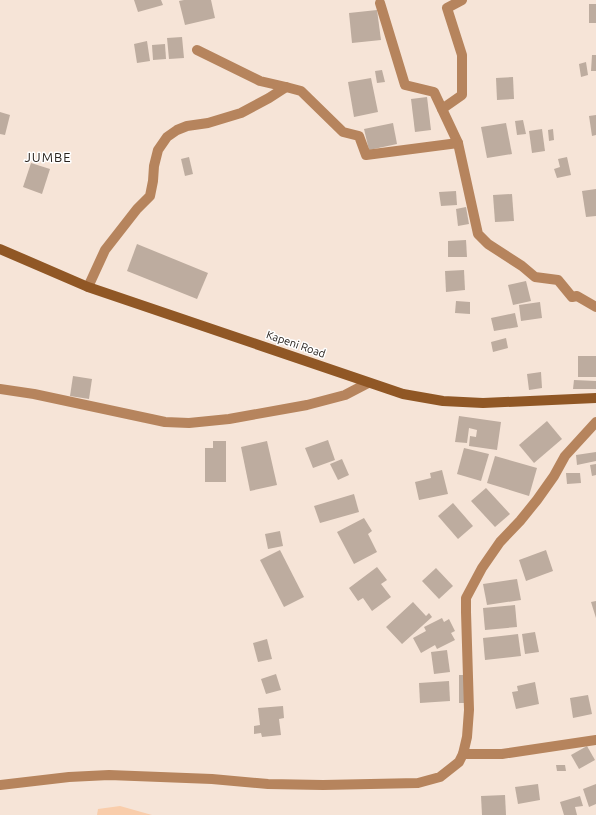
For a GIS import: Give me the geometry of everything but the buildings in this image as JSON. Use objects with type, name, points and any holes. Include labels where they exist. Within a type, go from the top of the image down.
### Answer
[{"type":"main road","name":"Kapeni Road","points":[[0,250],[88,287],[403,394],[443,401],[483,404],[596,398]]},
{"type":"street","points":[[442,109],[462,95],[462,55],[448,8],[462,0]]},
{"type":"street","points":[[380,3],[404,86],[434,92],[458,143],[476,229],[482,238],[535,277],[558,280],[572,297],[577,296],[596,307]]},
{"type":"street","points":[[197,50],[260,82],[301,91],[343,132],[359,136],[366,155],[458,143]]},
{"type":"street","points":[[88,287],[105,250],[137,209],[150,196],[158,150],[167,137],[177,130],[187,126],[208,123],[241,113],[270,98],[286,87]]},
{"type":"street","points":[[0,389],[56,399],[157,421],[189,423],[229,419],[307,405],[345,395],[368,383]]},
{"type":"street","points":[[0,785],[70,777],[109,775],[212,779],[268,784],[358,785],[418,783],[440,777],[459,762],[463,754],[467,737],[469,710],[466,598],[482,568],[500,542],[537,500],[554,476],[565,456],[596,422]]},
{"type":"street","points":[[463,754],[502,754],[596,740]]},
{"type":"shaded area","points":[[120,806],[152,815],[97,815],[98,809]]},
{"type":"district","name":"JUMBE","points":[[48,157]]}]
